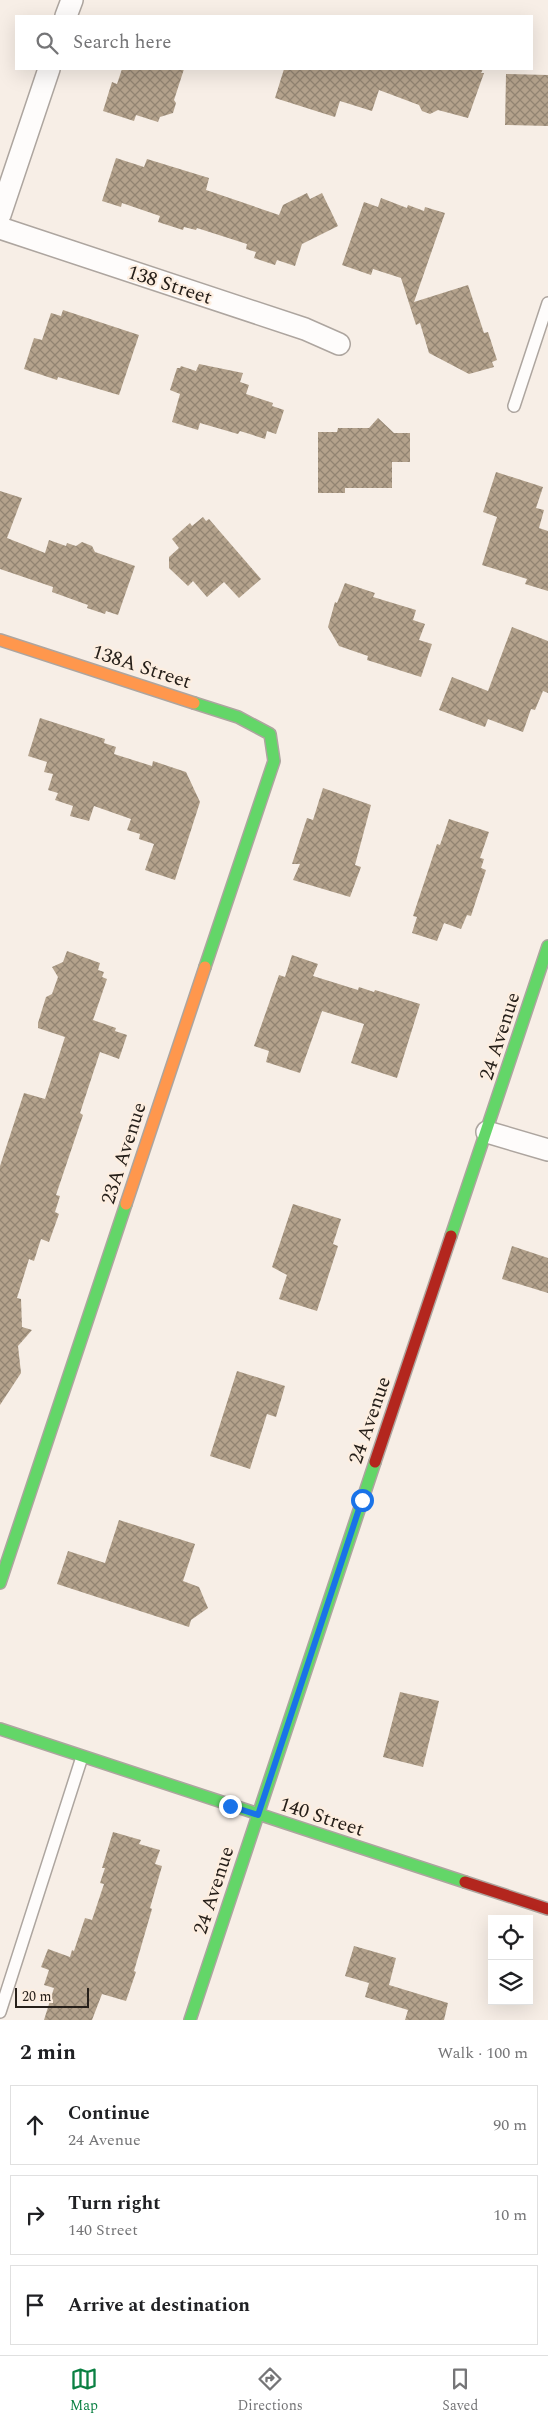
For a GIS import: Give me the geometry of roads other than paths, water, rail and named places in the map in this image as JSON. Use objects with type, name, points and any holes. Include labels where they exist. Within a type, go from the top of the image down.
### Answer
[{"type":"main road","name":"138A Street","points":[[0,640],[238,717],[270,734]]},
{"type":"main road","name":"23A Avenue","points":[[0,1583],[274,761],[270,734]]},
{"type":"main road","name":"24 Avenue","points":[[190,2020],[548,946]]},
{"type":"main road","name":"140 Street","points":[[0,1728],[258,1815],[548,1909]]},
{"type":"street","points":[[66,15],[72,0]]},
{"type":"street","points":[[0,215],[49,70]]},
{"type":"street","name":"138 Street","points":[[0,228],[305,329],[339,344]]},
{"type":"street","points":[[487,1132],[548,1150]]},
{"type":"lane","points":[[514,406],[548,303]]},
{"type":"lane","points":[[0,2012],[82,1755]]}]
